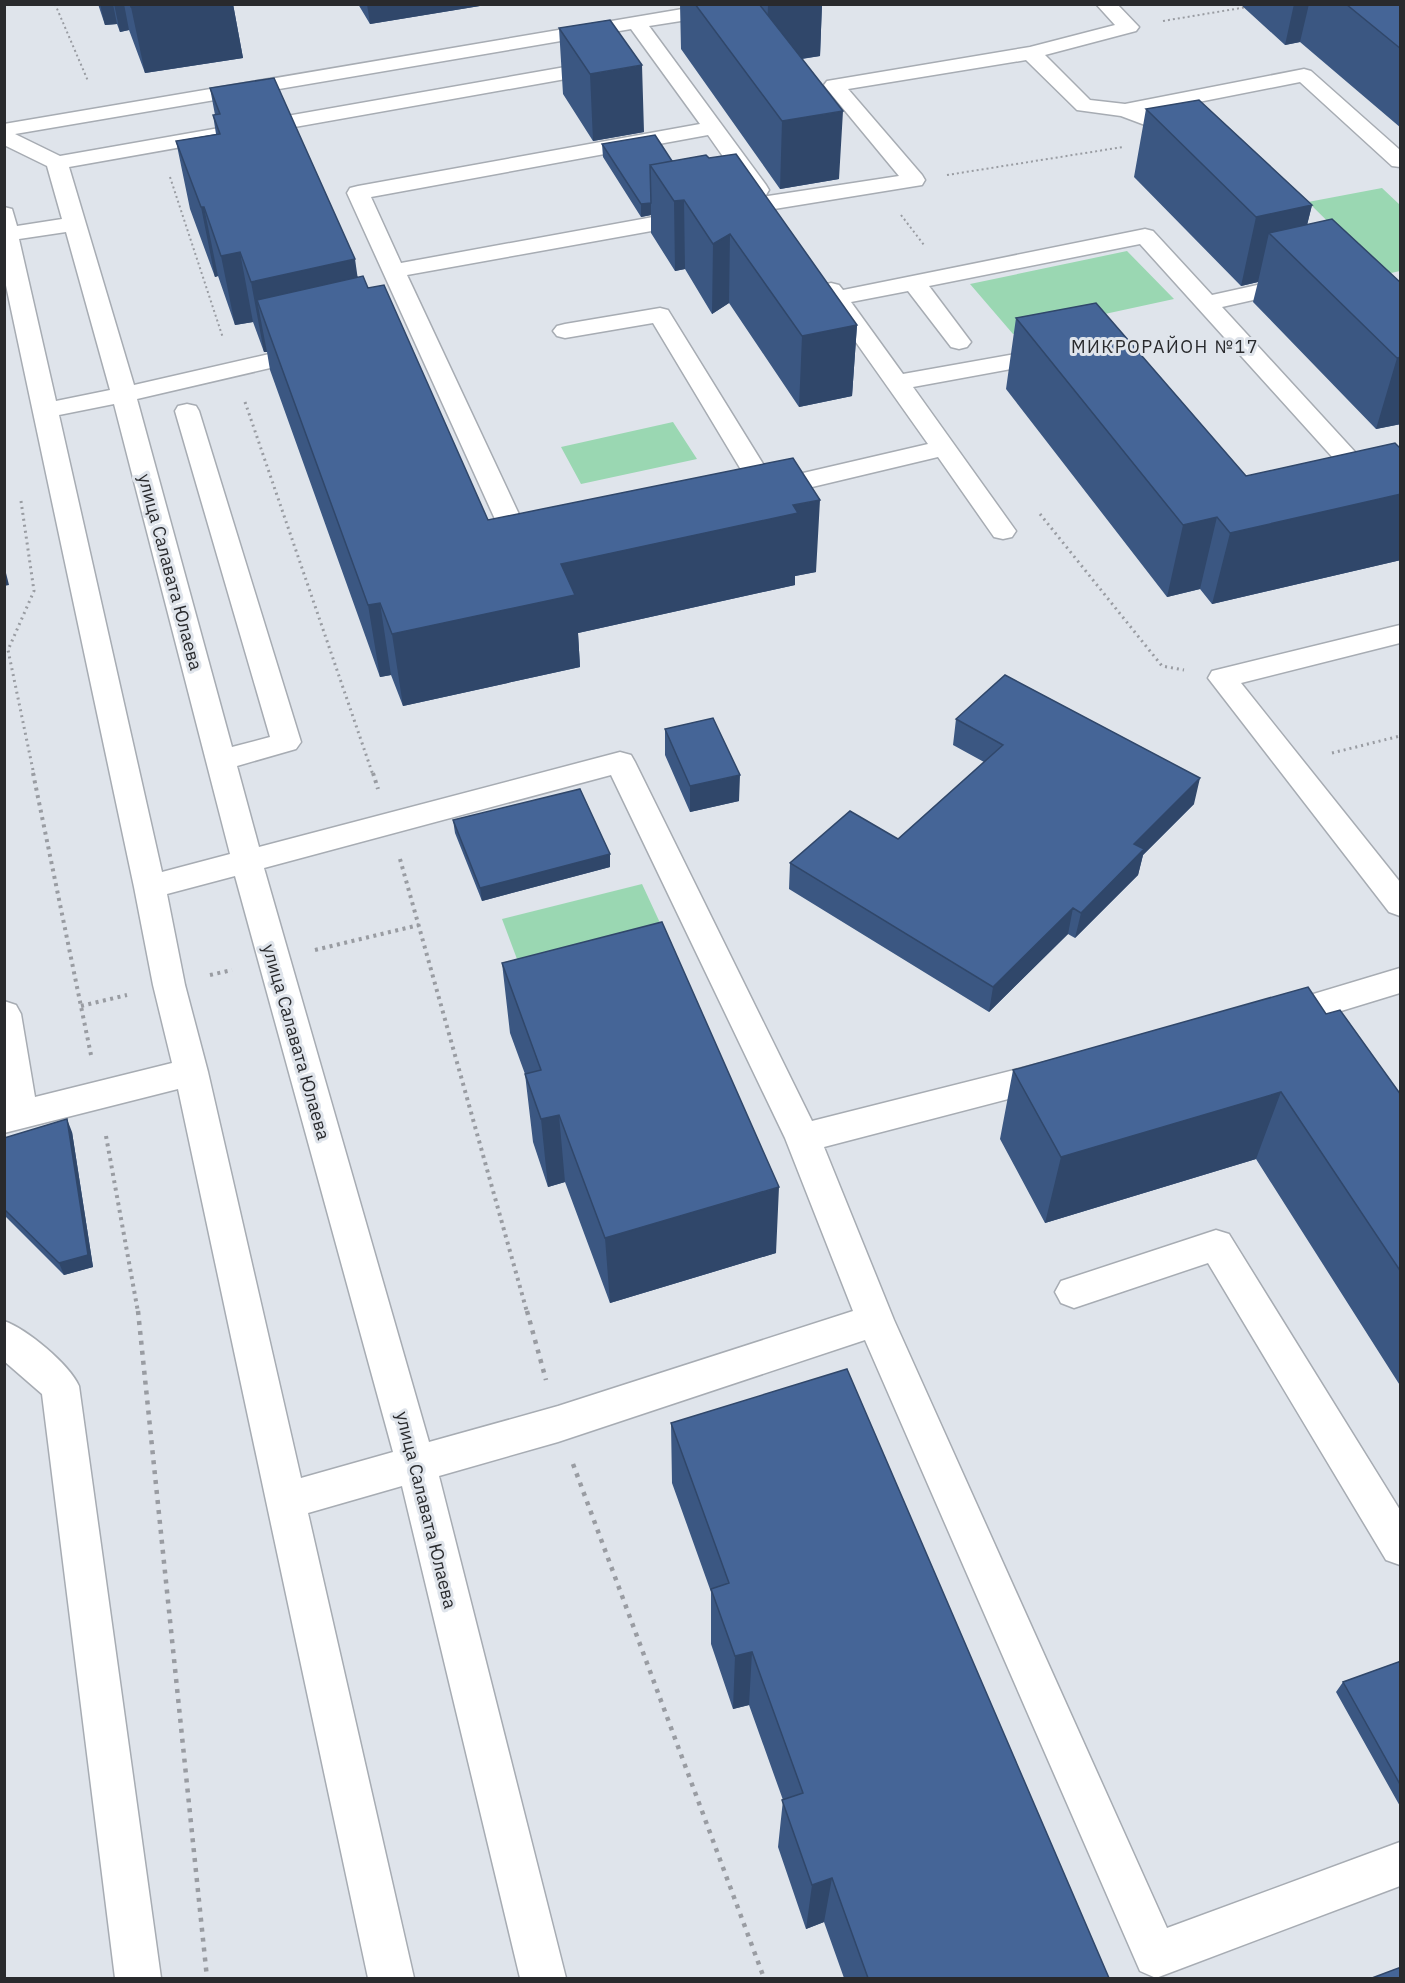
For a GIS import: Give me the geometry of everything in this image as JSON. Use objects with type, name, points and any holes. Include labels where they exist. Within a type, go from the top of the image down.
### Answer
[{"type":"street","points":[[4,130],[589,21],[636,22],[699,8],[751,4]]},
{"type":"street","points":[[1105,4],[1129,27]]},
{"type":"street","points":[[636,22],[782,222]]},
{"type":"street","points":[[914,180],[834,85],[1030,53],[1129,27]]},
{"type":"street","points":[[116,153],[106,125],[589,49]]},
{"type":"street","points":[[1030,53],[1084,106],[1125,110],[1304,75],[1401,161]]},
{"type":"street","points":[[4,137],[57,163],[661,56]]},
{"type":"street","points":[[1125,110],[1196,141]]},
{"type":"street","points":[[545,544],[522,550],[407,329],[394,271],[358,193],[713,128]]},
{"type":"street","name":"улица Салавата Юлаева","points":[[57,163],[124,395],[246,860],[416,1464],[543,1978]]},
{"type":"street","points":[[394,271],[768,203],[914,180]]},
{"type":"street","points":[[75,224],[5,228],[150,887],[169,985],[391,1978]]},
{"type":"street","points":[[837,298],[1145,236],[1208,303],[1360,488],[1401,516]]},
{"type":"street","points":[[816,270],[1003,531]]},
{"type":"street","points":[[1208,303],[1324,277]]},
{"type":"street","points":[[914,283],[959,342]]},
{"type":"street","points":[[565,331],[660,315],[754,493],[945,448]]},
{"type":"street","points":[[45,410],[124,395],[338,345]]},
{"type":"street","points":[[897,382],[1074,350]]},
{"type":"street","points":[[186,411],[286,742],[220,761]]},
{"type":"street","points":[[1360,488],[1401,479]]},
{"type":"street","points":[[1401,634],[1222,678],[1401,904]]},
{"type":"street","points":[[150,887],[620,762],[803,1138],[875,1320],[1156,1955],[1401,1864]]},
{"type":"street","points":[[1249,1025],[1401,981]]},
{"type":"street","points":[[1306,1010],[1329,1037]]},
{"type":"street","points":[[4,1014],[13,1117],[190,1072]]},
{"type":"street","points":[[803,1138],[1089,1065]]},
{"type":"street","points":[[1074,1292],[1216,1245],[1401,1546]]},
{"type":"street","points":[[285,1501],[558,1424],[875,1320]]},
{"type":"street","points":[[4,1337],[60,1386],[138,1978]]},
{"type":"path","points":[[55,4],[101,113]]},
{"type":"path","points":[[1129,27],[1251,6]]},
{"type":"path","points":[[914,180],[1196,141]]},
{"type":"path","points":[[159,145],[390,822],[558,1424],[764,1978]]},
{"type":"path","points":[[878,186],[948,276]]},
{"type":"path","points":[[19,490],[34,591],[8,650],[99,1095],[140,1324],[207,1978]]},
{"type":"path","points":[[1040,514],[1162,666],[1222,678]]},
{"type":"path","points":[[1291,763],[1401,736]]},
{"type":"green space","points":[[1382,188],[1400,205],[1400,271],[1382,275],[1308,202]]},
{"type":"green space","points":[[1127,251],[1174,299],[1013,334],[970,284]]},
{"type":"green space","points":[[673,422],[697,459],[581,484],[561,447]]},
{"type":"green space","points":[[642,884],[674,953],[529,991],[502,919]]},
{"type":"building","points":[[130,4],[149,4],[131,7]]},
{"type":"building","points":[[695,4],[759,4],[843,111],[782,121]]},
{"type":"building","points":[[1346,4],[1401,4],[1401,49]]},
{"type":"building","points":[[610,20],[642,65],[590,74],[559,28]]},
{"type":"building","points":[[274,78],[355,259],[251,282],[240,252],[221,256],[204,207],[201,207],[176,141],[220,134],[213,115],[220,114],[210,88]]},
{"type":"building","points":[[1199,100],[1312,205],[1256,217],[1146,109]]},
{"type":"building","points":[[655,135],[672,161],[650,165],[651,203],[641,204],[602,144]]},
{"type":"building","points":[[736,154],[857,325],[802,336],[730,234],[713,244],[684,200],[674,201],[650,165],[706,155],[709,158]]},
{"type":"building","points":[[1332,219],[1401,283],[1401,357],[1397,358],[1269,233]]},
{"type":"building","points":[[363,276],[368,288],[384,285],[488,520],[793,458],[820,500],[793,505],[798,513],[561,564],[575,595],[392,634],[380,603],[368,605],[257,300]]},
{"type":"building","points":[[1096,303],[1246,476],[1395,443],[1401,449],[1401,494],[1230,533],[1217,517],[1183,525],[1016,318]]},
{"type":"building","points":[[1005,675],[1200,778],[1134,844],[1144,849],[1081,913],[1073,908],[993,987],[790,863],[850,811],[898,839],[1003,745],[956,719]]},
{"type":"building","points":[[713,718],[740,775],[690,786],[665,729]]},
{"type":"building","points":[[580,789],[610,854],[480,888],[453,820]]},
{"type":"building","points":[[662,922],[779,1187],[605,1238],[559,1115],[541,1119],[525,1074],[541,1070],[502,963]]},
{"type":"building","points":[[1308,987],[1326,1014],[1340,1010],[1401,1095],[1401,1272],[1281,1092],[1061,1157],[1013,1070]]},
{"type":"building","points":[[67,1119],[88,1255],[59,1263],[4,1209],[4,1138]]},
{"type":"building","points":[[847,1369],[1109,1978],[868,1978],[832,1878],[812,1885],[782,1800],[803,1793],[752,1652],[735,1656],[711,1589],[729,1583],[671,1423]]},
{"type":"building","points":[[1401,1661],[1401,1786],[1343,1682]]},
{"type":"building","points":[[1401,1967],[1401,1978],[1372,1978]]},
{"type":"district","name":"МИКРОРАЙОН №17","points":[[1165,347]]}]
